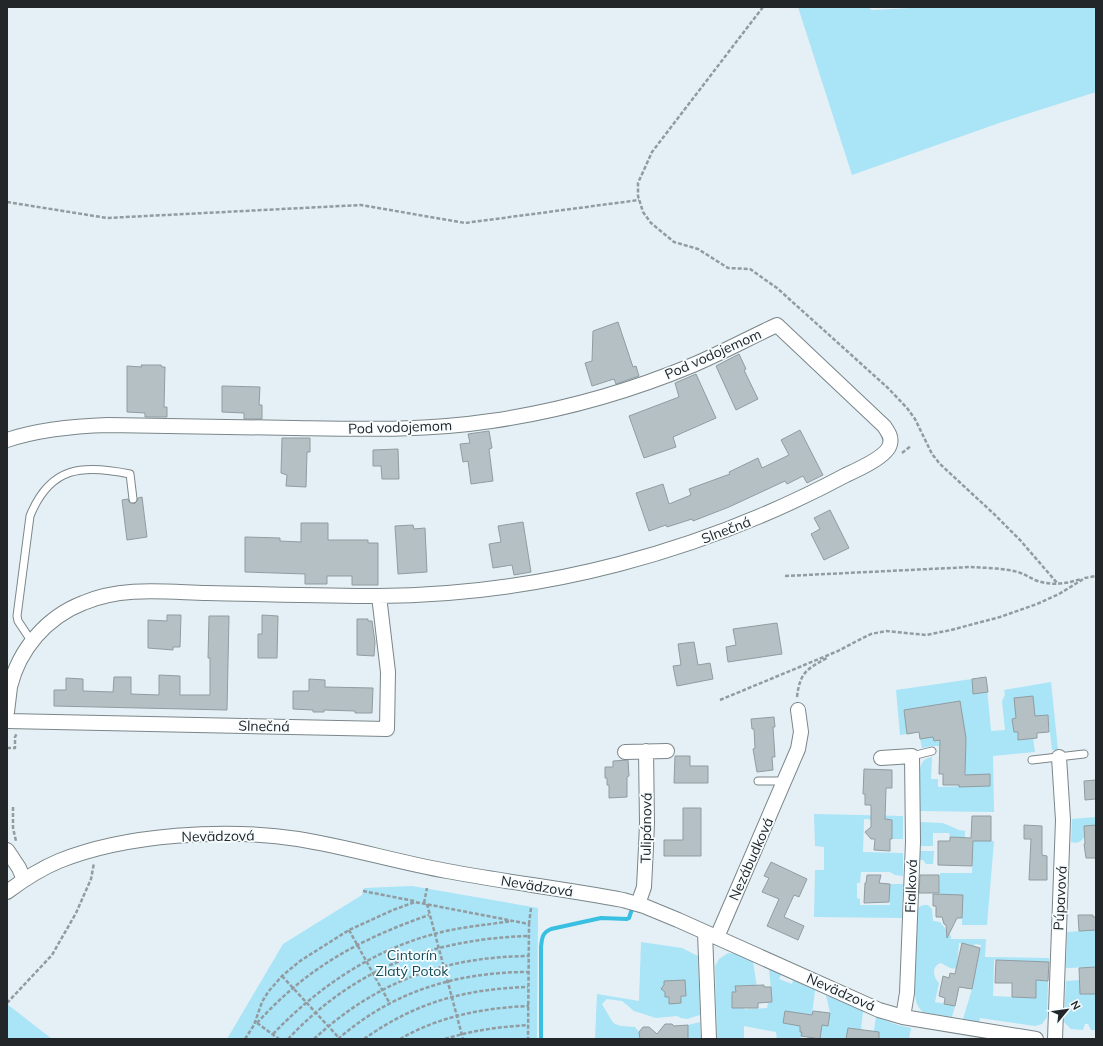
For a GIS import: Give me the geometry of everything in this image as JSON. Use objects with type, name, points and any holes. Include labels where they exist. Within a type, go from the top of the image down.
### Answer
[{"type":"street","name":"Pod vodojemom","points":[[7,440],[36,432],[82,425],[371,430],[436,428],[491,421],[540,413],[575,405],[626,390],[694,365],[777,325]]},
{"type":"street","name":"Slnečná","points":[[7,712],[10,688],[15,674],[20,662],[32,642],[49,623],[70,609],[94,598],[117,593],[157,592],[379,596],[436,594],[518,585],[624,563],[704,539],[779,509],[809,495],[888,451],[891,443],[890,436],[884,426],[777,325]]},
{"type":"street","name":"Slnečná","points":[[7,721],[387,729],[388,672],[379,596]]},
{"type":"street","name":"Nezábudková","points":[[709,1039],[711,934],[785,781],[798,749],[801,732],[798,710]]},
{"type":"street","name":"Tulipánová","points":[[638,904],[644,887],[646,847],[646,751]]},
{"type":"street","points":[[625,752],[667,751]]},
{"type":"street","points":[[881,758],[912,756]]},
{"type":"street","name":"Fialková","points":[[903,1017],[907,993],[912,866],[912,756]]},
{"type":"street","name":"Púpavová","points":[[1055,1039],[1063,820],[1059,757]]},
{"type":"street","name":"Nevädzová","points":[[24,880],[61,861],[96,849],[156,838],[214,834],[241,834],[296,839],[321,843],[446,871],[601,896],[638,904],[711,934],[879,1010],[903,1017],[1036,1039]]},
{"type":"street","points":[[7,892],[24,880],[12,846]]},
{"type":"lane","points":[[32,642],[18,622],[17,616],[30,516],[35,502],[52,481],[63,475],[77,471],[108,469],[130,474],[133,499]]},
{"type":"lane","points":[[912,756],[932,751]]},
{"type":"lane","points":[[1032,760],[1084,754]]},
{"type":"lane","points":[[758,781],[785,781]]},
{"type":"path","points":[[763,7],[652,152],[638,183],[638,196],[643,212],[651,223],[674,242],[702,252],[728,268],[750,269],[777,288],[888,388],[907,408],[915,419],[926,444],[940,464],[1020,540],[1058,584]]},
{"type":"path","points":[[7,202],[106,218],[361,205],[465,223],[639,200]]},
{"type":"path","points":[[897,456],[911,446]]},
{"type":"path","points":[[785,576],[971,567],[1018,572],[1037,581],[1058,584],[1068,584],[1096,576]]},
{"type":"path","points":[[798,710],[798,688],[803,674],[810,667],[872,634],[886,631],[926,635],[951,630],[1000,617],[1037,604],[1085,578]]},
{"type":"path","points":[[720,700],[838,651]]},
{"type":"path","points":[[7,748],[15,748],[15,737],[20,730]]},
{"type":"path","points":[[12,846],[13,807]]},
{"type":"path","points":[[7,1003],[52,955],[79,906],[91,879],[94,860]]},
{"type":"path","points":[[427,888],[426,903],[462,1039]]},
{"type":"path","points":[[363,891],[529,924]]},
{"type":"path","points":[[256,1023],[262,1002],[274,984],[300,961],[348,930],[415,902]]},
{"type":"path","points":[[528,1039],[529,924],[531,908]]},
{"type":"path","points":[[245,1039],[256,1023],[293,988],[334,958],[357,944],[388,930],[429,915]]},
{"type":"path","points":[[272,1034],[306,1002],[328,985],[366,961],[399,946],[434,934],[462,928],[515,921]]},
{"type":"path","points":[[348,930],[390,1004]]},
{"type":"path","points":[[288,1039],[316,1012],[339,994],[372,974],[399,961],[438,948],[480,940],[529,936]]},
{"type":"path","points":[[314,1039],[328,1026],[361,1002],[406,979],[443,966],[465,961],[495,957],[529,956]]},
{"type":"path","points":[[282,976],[339,1039],[370,1016],[390,1004],[413,993],[447,981],[486,974],[529,972]]},
{"type":"path","points":[[364,1039],[396,1019],[422,1006],[451,997],[489,989],[528,987]]},
{"type":"path","points":[[400,1039],[434,1023],[456,1015],[493,1008],[529,1006]]},
{"type":"path","points":[[256,1023],[279,1039]]},
{"type":"path","points":[[445,1039],[461,1034],[498,1027],[528,1025]]},
{"type":"green space","points":[[798,7],[868,7],[872,10],[930,7],[1096,7],[1096,92],[1002,122],[852,175]]},
{"type":"green space","points":[[986,677],[991,731],[1005,730],[1002,701],[1005,695],[1004,690],[1051,682],[1058,750],[1052,750],[1048,715],[1035,716],[1033,696],[1016,718],[1012,719],[1014,732],[1018,732],[1018,740],[1033,738],[1035,752],[993,756],[994,812],[919,811],[919,772],[922,763],[926,759],[932,757],[931,779],[938,779],[938,787],[966,786],[965,746],[932,746],[922,748],[920,739],[933,737],[934,741],[956,737],[959,701],[904,710],[907,734],[900,735],[896,690]]},
{"type":"green space","points":[[814,814],[903,816],[903,839],[892,839],[892,820],[864,819],[863,852],[903,853],[903,876],[895,875],[890,872],[861,872],[860,883],[857,883],[857,898],[860,899],[860,905],[890,905],[889,884],[903,884],[902,918],[814,917],[815,870],[824,870],[824,847],[815,846]]},
{"type":"green space","points":[[1096,817],[1096,825],[1084,826],[1085,836],[1082,840],[1077,843],[1071,842],[1072,819]]},
{"type":"green space","points":[[919,822],[943,823],[965,831],[965,838],[950,837],[949,833],[933,833],[933,846],[918,846]]},
{"type":"green space","points":[[973,835],[980,841],[994,841],[987,925],[962,925],[962,896],[939,894],[940,873],[972,873]]},
{"type":"green space","points":[[918,851],[934,851],[933,864],[926,864],[923,860],[918,860]]},
{"type":"green space","name":"Cintorín Zlatý Potok","points":[[412,886],[538,908],[537,1039],[227,1039],[283,944],[362,895],[364,888]]},
{"type":"green space","points":[[923,905],[928,905],[932,909],[933,921],[940,922],[951,936],[951,939],[986,939],[985,957],[1049,958],[1049,962],[994,960],[993,996],[1036,998],[1036,980],[1048,981],[1047,1017],[1042,1024],[1035,1026],[980,1018],[979,1022],[963,1019],[972,989],[981,945],[975,944],[974,946],[959,943],[957,969],[950,968],[941,963],[934,969],[935,978],[939,983],[935,1002],[955,1006],[952,1017],[923,1012],[919,1008],[915,995],[917,908]]},
{"type":"green space","points":[[1096,930],[1096,967],[1066,968],[1067,932]]},
{"type":"green space","points":[[641,942],[682,948],[698,956],[700,1015],[687,1019],[677,1016],[656,1018],[634,1011],[622,1001],[607,999],[602,1004],[612,1021],[621,1026],[635,1027],[639,1032],[640,1039],[595,1039],[597,994],[639,1001]]},
{"type":"green space","points":[[728,953],[737,954],[753,962],[757,987],[751,985],[735,986],[736,992],[731,992],[734,1001],[738,1006],[744,1009],[767,1008],[768,1003],[773,1002],[769,969],[781,975],[779,979],[792,984],[793,980],[815,990],[812,1015],[804,1014],[800,1032],[802,1032],[801,1039],[777,1039],[776,1032],[744,1026],[744,1039],[717,1039],[715,966],[719,959]]},
{"type":"green space","points":[[1080,980],[1081,994],[1096,994],[1096,1030],[1091,1030],[1088,1024],[1085,1024],[1083,1030],[1071,1029],[1064,1022],[1066,981]]},
{"type":"green space","points":[[826,995],[863,1011],[861,1030],[846,1039],[820,1039],[822,1025],[830,1013]]},
{"type":"green space","points":[[7,1004],[52,1039],[7,1039]]},
{"type":"green space","points":[[876,1017],[911,1028],[909,1039],[875,1039],[873,1037]]},
{"type":"green space","points":[[700,1022],[701,1038],[688,1038],[688,1025]]},
{"type":"building","points":[[618,322],[633,367],[636,366],[639,376],[616,384],[614,379],[592,386],[585,363],[592,361],[593,331]]},
{"type":"building","points":[[739,354],[746,369],[744,370],[758,399],[736,410],[716,366]]},
{"type":"building","points":[[141,365],[161,365],[162,367],[165,367],[164,407],[167,407],[167,417],[145,417],[145,413],[127,412],[127,366],[142,367]]},
{"type":"building","points":[[696,374],[716,418],[673,437],[676,447],[644,458],[629,416],[679,397],[675,383]]},
{"type":"building","points":[[222,386],[260,387],[259,405],[262,405],[262,419],[244,419],[244,413],[222,412]]},
{"type":"building","points":[[800,430],[823,475],[807,483],[803,476],[787,484],[785,481],[729,507],[693,521],[692,519],[667,527],[666,525],[649,531],[636,493],[663,484],[669,504],[691,495],[689,489],[730,474],[729,472],[758,458],[762,468],[789,455],[781,440]]},
{"type":"building","points":[[489,431],[492,448],[489,449],[493,481],[471,484],[468,461],[463,462],[460,444],[470,443],[468,434]]},
{"type":"building","points":[[282,438],[310,438],[310,452],[307,452],[306,487],[286,486],[287,475],[281,473]]},
{"type":"building","points":[[398,449],[399,479],[382,479],[381,466],[373,466],[373,450]]},
{"type":"building","points":[[142,497],[147,537],[127,540],[122,500],[128,499],[129,502],[134,504],[138,498]]},
{"type":"building","points":[[830,510],[849,548],[824,560],[811,534],[820,529],[814,518]]},
{"type":"building","points":[[523,522],[531,572],[514,575],[512,565],[493,568],[489,544],[501,542],[498,526]]},
{"type":"building","points":[[301,523],[328,523],[328,540],[368,540],[368,543],[378,543],[378,585],[352,585],[352,576],[327,576],[327,584],[305,584],[305,574],[245,572],[245,537],[280,538],[280,541],[301,542]]},
{"type":"building","points":[[413,525],[414,529],[425,528],[427,572],[398,574],[395,526]]},
{"type":"building","points":[[167,615],[181,615],[180,647],[173,647],[173,650],[148,648],[148,620],[167,621]]},
{"type":"building","points":[[262,615],[278,616],[277,658],[258,658],[258,634],[262,634]]},
{"type":"building","points":[[209,616],[229,616],[227,710],[54,706],[54,690],[66,690],[66,678],[83,679],[83,691],[113,692],[114,677],[131,677],[131,694],[159,695],[159,675],[180,676],[180,695],[210,695],[210,658],[208,658]]},
{"type":"building","points":[[357,619],[368,619],[368,621],[372,621],[375,642],[374,656],[357,655]]},
{"type":"building","points":[[777,623],[782,654],[728,662],[726,647],[736,645],[733,629]]},
{"type":"building","points":[[694,642],[698,665],[710,663],[713,679],[677,686],[673,666],[681,665],[678,644]]},
{"type":"building","points":[[986,677],[988,692],[973,694],[972,679]]},
{"type":"building","points":[[309,679],[325,680],[325,687],[373,688],[372,713],[324,710],[324,712],[313,712],[313,710],[293,709],[293,691],[309,691]]},
{"type":"building","points":[[1033,696],[1035,716],[1048,715],[1049,732],[1037,733],[1037,738],[1018,740],[1018,732],[1014,732],[1012,719],[1016,718],[1014,698]]},
{"type":"building","points":[[960,701],[966,738],[965,775],[990,774],[990,786],[959,787],[959,785],[943,785],[943,774],[939,774],[940,740],[934,741],[933,737],[920,739],[919,732],[907,734],[904,710]]},
{"type":"building","points":[[774,717],[775,727],[773,727],[775,757],[772,757],[773,770],[757,772],[753,749],[755,748],[754,729],[752,729],[751,719]]},
{"type":"building","points":[[675,756],[690,756],[690,766],[708,766],[708,783],[674,783]]},
{"type":"building","points":[[628,760],[629,776],[627,777],[627,797],[609,798],[609,785],[607,785],[607,778],[605,778],[605,767],[613,767],[613,761]]},
{"type":"building","points":[[864,769],[892,770],[892,788],[886,788],[885,819],[892,820],[892,839],[890,839],[890,851],[874,850],[875,839],[871,839],[865,832],[871,827],[871,805],[865,805],[865,794],[863,794]]},
{"type":"building","points":[[1096,780],[1096,799],[1085,800],[1084,781]]},
{"type":"building","points":[[683,808],[701,808],[701,856],[664,856],[664,840],[683,840]]},
{"type":"building","points":[[972,816],[991,816],[991,841],[973,841],[972,866],[938,865],[938,841],[950,841],[950,837],[971,838]]},
{"type":"building","points":[[1024,825],[1042,826],[1042,855],[1047,856],[1047,880],[1029,880],[1031,839],[1024,839]]},
{"type":"building","points":[[1096,825],[1096,858],[1086,858],[1084,826]]},
{"type":"building","points":[[771,862],[807,879],[799,897],[794,895],[784,917],[804,926],[798,940],[767,926],[779,899],[762,892],[769,878],[764,876]]},
{"type":"building","points":[[867,875],[881,875],[879,883],[890,884],[889,902],[864,903]]},
{"type":"building","points":[[920,875],[939,875],[939,893],[919,893]]},
{"type":"building","points":[[933,894],[963,895],[962,918],[957,918],[947,938],[946,925],[944,924],[942,917],[936,917],[936,906],[933,906]]},
{"type":"building","points":[[1078,915],[1093,915],[1093,917],[1096,917],[1096,930],[1079,931]]},
{"type":"building","points":[[962,943],[980,948],[972,989],[959,987],[955,1006],[944,1004],[945,998],[939,996],[943,976],[949,978],[950,973],[955,974]]},
{"type":"building","points":[[996,960],[1049,962],[1048,981],[1036,980],[1036,998],[1012,997],[1012,983],[995,983]]},
{"type":"building","points":[[1096,967],[1096,994],[1080,994],[1079,968]]},
{"type":"building","points":[[685,980],[686,996],[681,996],[681,1003],[669,1004],[669,997],[665,997],[665,992],[661,989],[664,985],[664,981]]},
{"type":"building","points":[[764,985],[764,987],[771,987],[772,1002],[758,1003],[758,1008],[732,1008],[732,992],[736,992],[735,986]]},
{"type":"building","points":[[785,1011],[812,1015],[813,1011],[830,1013],[828,1026],[822,1025],[820,1039],[801,1036],[802,1032],[800,1032],[800,1026],[783,1023]]},
{"type":"building","points":[[665,1024],[672,1024],[674,1026],[688,1025],[688,1039],[640,1039],[639,1032],[643,1027],[649,1027],[657,1034]]},
{"type":"building","points":[[848,1028],[879,1032],[879,1039],[846,1039]]},
{"type":"waterway","points":[[541,1039],[541,947],[544,934],[551,929],[601,918],[627,919],[629,918],[632,909]]}]
